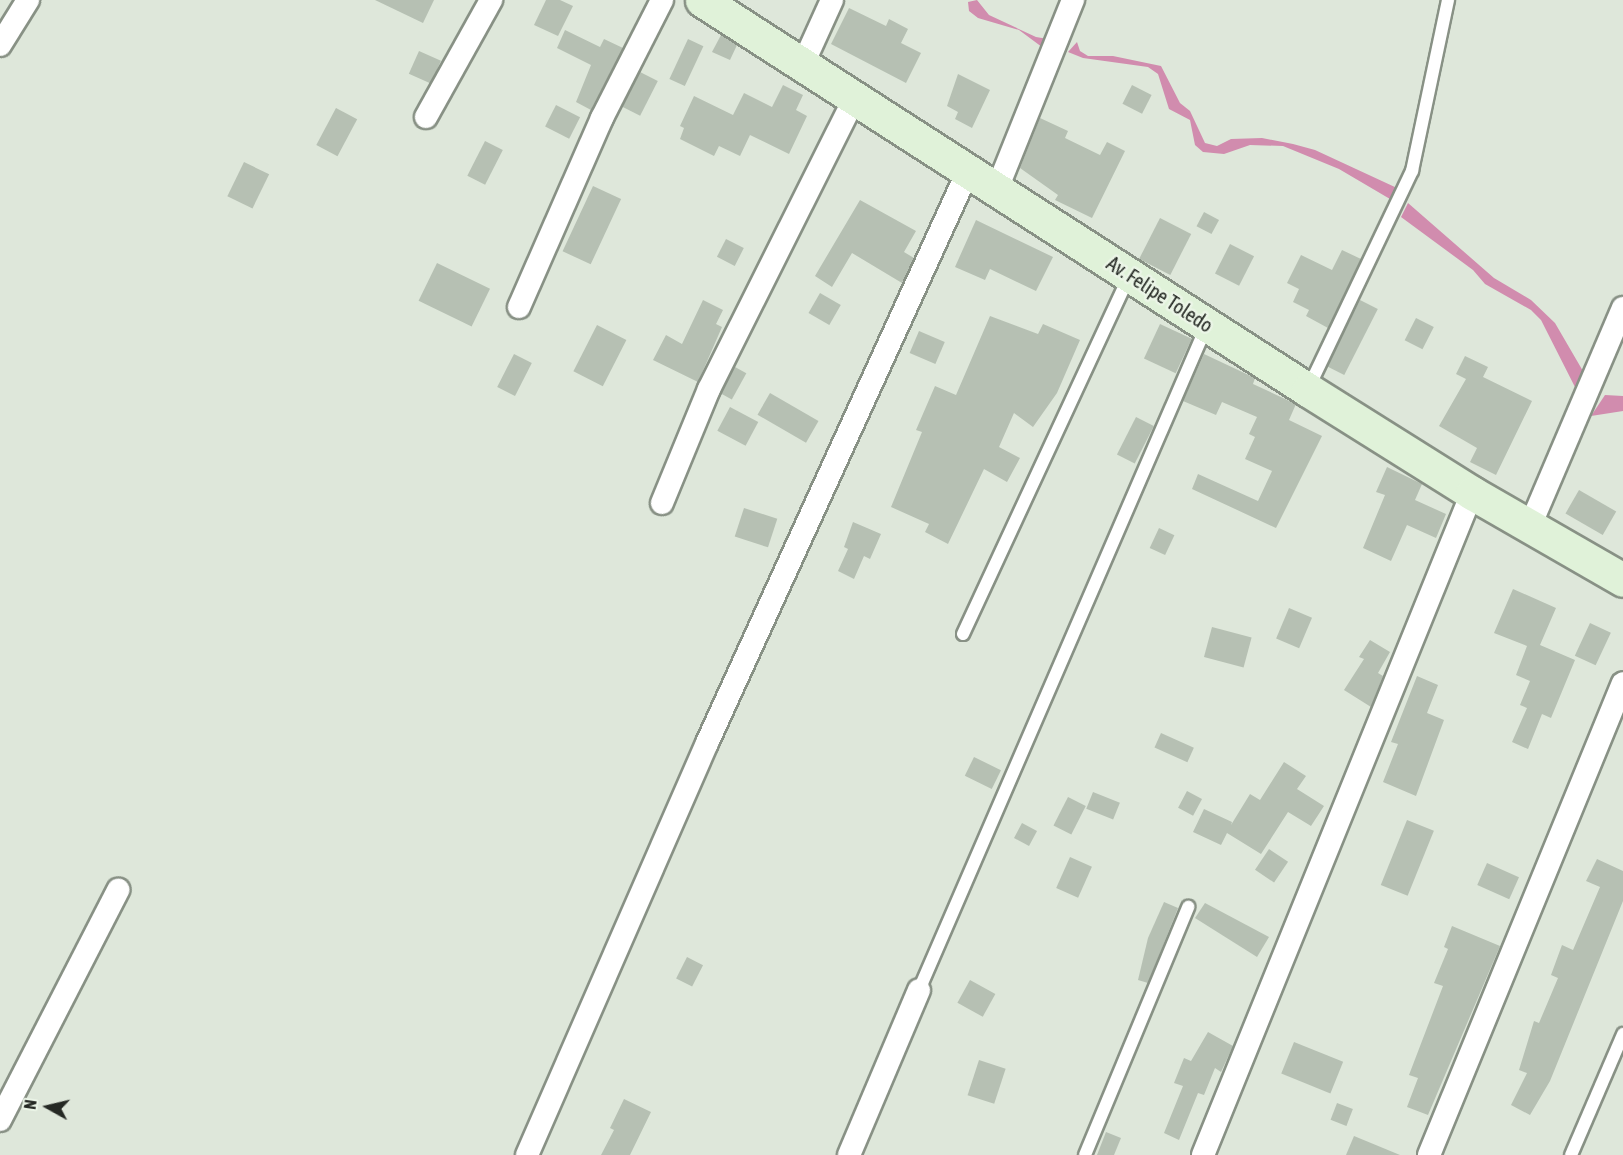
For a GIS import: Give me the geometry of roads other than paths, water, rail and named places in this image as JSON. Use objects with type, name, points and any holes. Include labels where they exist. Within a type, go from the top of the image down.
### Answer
[{"type":"main road","name":"Av. Felipe Toledo","points":[[702,0],[1308,390],[1472,493],[1623,580]]},
{"type":"street","points":[[0,45],[28,0]]},
{"type":"street","points":[[426,117],[491,0]]},
{"type":"street","points":[[519,307],[602,118],[662,0]]},
{"type":"street","points":[[803,64],[832,0]]},
{"type":"street","points":[[997,189],[1073,0]]},
{"type":"street","points":[[662,503],[709,389],[855,98]]},
{"type":"street","points":[[526,1155],[707,743],[968,171]]},
{"type":"street","points":[[1530,526],[1623,308]]},
{"type":"street","points":[[1203,1155],[1472,493]]},
{"type":"street","points":[[1429,1155],[1623,683]]},
{"type":"street","points":[[0,1120],[118,890]]},
{"type":"street","points":[[849,1155],[919,990]]},
{"type":"lane","points":[[1308,390],[1412,171],[1449,0]]},
{"type":"lane","points":[[963,634],[1130,275]]},
{"type":"lane","points":[[919,990],[1208,325]]},
{"type":"lane","points":[[1085,1155],[1188,907]]},
{"type":"lane","points":[[1571,1155],[1623,1034]]}]
